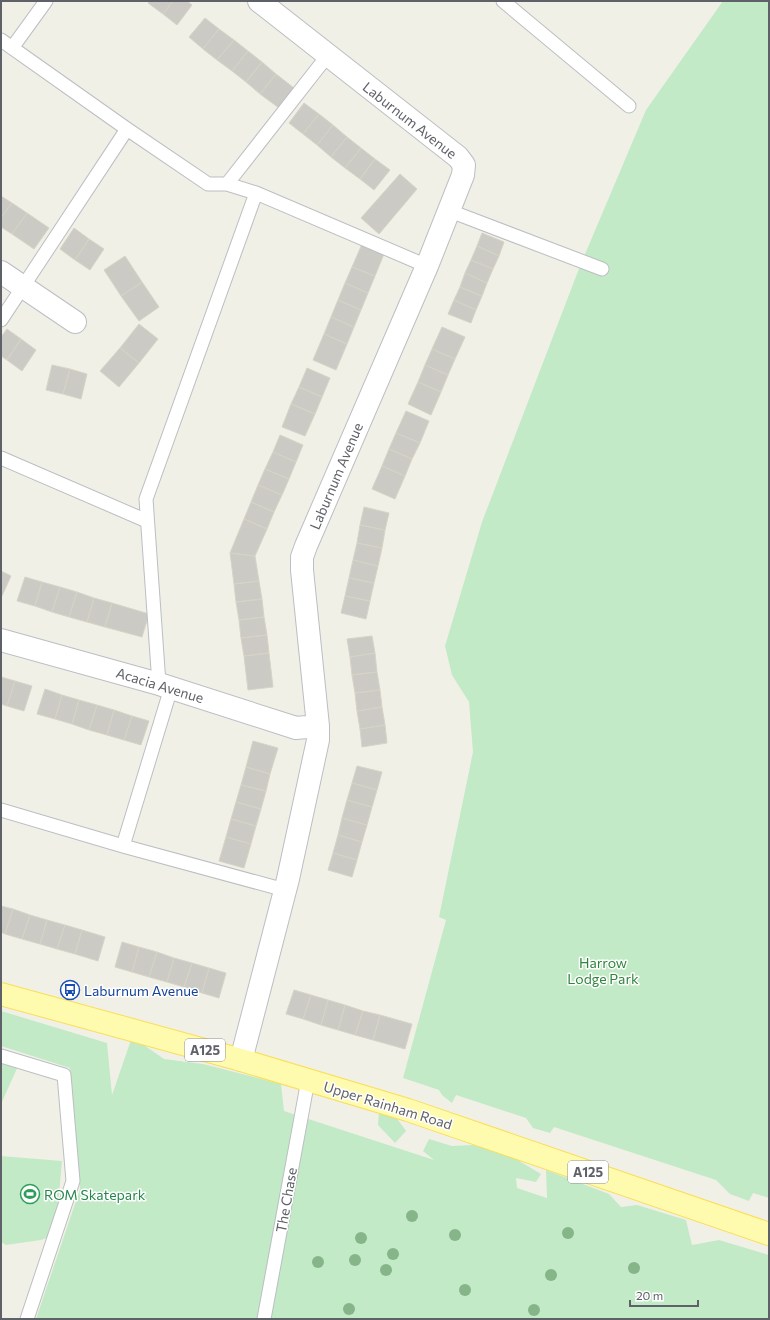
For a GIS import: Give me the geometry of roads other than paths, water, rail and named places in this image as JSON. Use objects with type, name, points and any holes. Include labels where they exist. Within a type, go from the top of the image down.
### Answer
[{"type":"main road","name":"Upper Rainham Road","points":[[1,994],[241,1060],[408,1110],[769,1234]]},
{"type":"street","name":"Laburnum Avenue","points":[[241,1060],[285,890],[318,740],[318,726],[302,570],[302,557],[450,211],[463,175],[464,165],[458,157],[259,1]]},
{"type":"street","points":[[1,272],[75,322]]},
{"type":"street","name":"Acacia Avenue","points":[[1,640],[165,686],[296,728],[318,726]]},
{"type":"lane","points":[[12,48],[46,1]]},
{"type":"lane","points":[[503,1],[629,106]]},
{"type":"lane","points":[[1,40],[208,184],[228,184],[256,193],[427,266]]},
{"type":"lane","points":[[228,184],[328,55]]},
{"type":"lane","points":[[1,320],[127,129]]},
{"type":"lane","points":[[123,846],[165,686],[147,521],[146,499],[256,193]]},
{"type":"lane","points":[[450,211],[602,269]]},
{"type":"lane","points":[[1,458],[147,521]]},
{"type":"lane","points":[[1,810],[123,846],[285,890]]},
{"type":"lane","points":[[1,1056],[64,1075],[73,1180],[27,1319]]},
{"type":"lane","name":"The Chase","points":[[264,1319],[308,1080]]},
{"type":"place","name":"Laburnum Avenue","points":[[70,990]]},
{"type":"place","name":"ROM Skatepark","points":[[30,1194]]},
{"type":"park label","name":"Harrow Lodge Park","points":[[603,970]]}]
